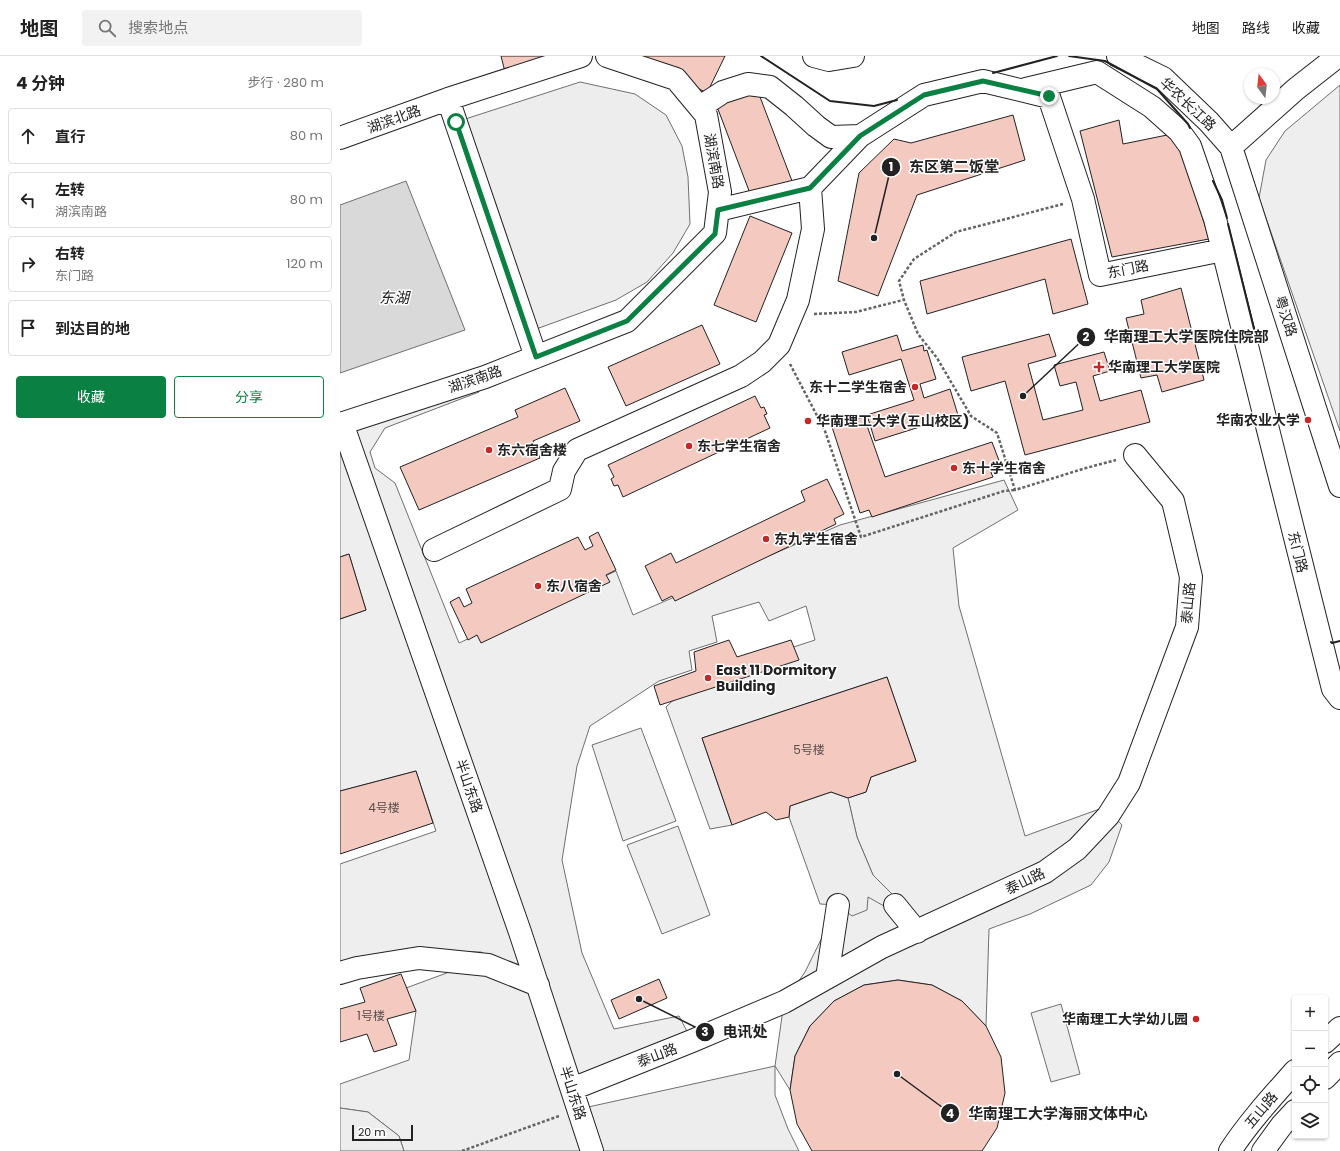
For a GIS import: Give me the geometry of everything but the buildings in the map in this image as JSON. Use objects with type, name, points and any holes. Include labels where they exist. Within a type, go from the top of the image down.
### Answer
[{"type":"street","points":[[536,357],[448,99],[581,56]]},
{"type":"street","name":"湖滨南路","points":[[341,424],[485,377],[627,321],[715,234],[720,192],[706,115],[676,79],[607,56]]},
{"type":"street","points":[[814,56],[829,60],[853,56]]},
{"type":"street","name":"华农长江路","points":[[1118,56],[1163,78],[1209,122],[1231,147]]},
{"type":"street","points":[[1231,147],[1296,89],[1338,56]]},
{"type":"street","points":[[1021,90],[1097,72],[1152,107],[1179,131],[1190,146],[1216,219],[1223,250]]},
{"type":"street","name":"东门路","points":[[810,188],[860,136],[924,95],[983,81],[1049,96],[1083,199],[1100,275],[1223,250],[1333,689],[1340,698]]},
{"type":"street","points":[[700,107],[723,92],[748,84],[770,87],[831,137],[860,136]]},
{"type":"street","name":"湖滨北路","points":[[340,138],[448,99]]},
{"type":"street","name":"粤汉路","points":[[1231,147],[1340,486]]},
{"type":"street","points":[[434,550],[560,489],[564,471],[578,450],[741,376],[762,362],[779,344],[798,300],[813,230],[810,188],[718,210]]},
{"type":"street","name":"半山东路","points":[[341,424],[538,985],[592,1151]]},
{"type":"street","name":"泰山路","points":[[572,1089],[784,1002],[882,947],[1045,872],[1077,849],[1108,816],[1129,783],[1187,627],[1191,577],[1173,501],[1135,455]]},
{"type":"street","points":[[827,978],[838,905]]},
{"type":"street","points":[[895,905],[917,932]]},
{"type":"street","points":[[340,973],[357,968],[419,958],[488,965],[538,985]]},
{"type":"street","points":[[1328,1039],[1340,1028]]},
{"type":"street","points":[[1328,1075],[1340,1063]]},
{"type":"street","name":"五山路","points":[[1230,1151],[1266,1103],[1292,1074]]},
{"type":"street","name":"五山路","points":[[1263,1151],[1292,1114]]},
{"type":"path","points":[[1015,490],[997,434],[971,416],[937,358],[918,334],[904,300],[899,281],[914,259],[956,232],[1083,199]]},
{"type":"path","points":[[792,315],[856,312],[904,300]]},
{"type":"path","points":[[779,344],[825,431],[861,537],[1004,491],[1015,490],[1086,468],[1135,455]]},
{"type":"path","points":[[462,1151],[578,1109]]},
{"type":"shaded area","points":[[580,82],[635,94],[666,115],[682,146],[688,177],[690,224],[673,253],[647,282],[616,300],[528,332],[456,122]]},
{"type":"shaded area","points":[[1340,85],[1340,431],[1259,198],[1266,160],[1285,131]]},
{"type":"shaded area","points":[[477,379],[479,392],[385,428],[370,452],[375,468],[395,483],[459,643],[616,571],[633,615],[840,525],[1004,480],[1018,510],[953,548],[959,606],[1025,836],[1105,807],[1122,825],[1109,862],[1091,885],[1030,914],[989,929],[986,1026],[962,1001],[932,985],[898,980],[864,985],[834,1001],[810,1026],[795,1056],[790,1090],[775,1066],[784,1002],[805,972],[838,905],[868,897],[898,900],[873,875],[857,837],[848,798],[866,792],[871,777],[916,761],[887,677],[702,738],[732,825],[710,829],[666,707],[696,679],[815,640],[806,606],[769,621],[759,602],[712,616],[717,642],[689,651],[692,670],[659,681],[590,726],[577,766],[562,860],[582,953],[614,1029],[679,1016],[692,1041],[572,1089],[592,1151],[404,1151],[399,1136],[368,1112],[340,1108],[340,1084],[409,1060],[416,1011],[406,988],[490,957],[481,952],[406,951],[340,965],[340,864],[436,831],[416,771],[340,791],[340,619],[366,610],[349,554],[340,557],[340,424]]},
{"type":"shaded area","points":[[641,728],[676,821],[623,841],[592,745]]},
{"type":"shaded area","points":[[831,792],[848,798],[857,837],[873,875],[898,900],[891,910],[868,897],[867,910],[852,916],[838,905],[820,904],[789,817],[790,806]]},
{"type":"shaded area","points":[[678,826],[710,915],[662,934],[627,845]]},
{"type":"shaded area","points":[[1061,1004],[1080,1074],[1051,1082],[1031,1013]]},
{"type":"shaded area","points":[[775,1066],[775,1095],[788,1129],[799,1151],[592,1151],[579,1109]]},
{"type":"shaded area","points":[[340,1108],[368,1112],[399,1136],[404,1151],[340,1151]]},
{"type":"water","name":"东湖","points":[[406,181],[465,330],[340,373],[340,205]]},
{"type":"wall","points":[[761,56],[830,101],[874,106],[897,100]]},
{"type":"wall","points":[[993,73],[1057,56]]},
{"type":"wall","points":[[1069,56],[1105,61],[1157,89],[1190,128]]},
{"type":"wall","points":[[1213,181],[1222,200],[1227,218]]},
{"type":"wall","points":[[1228,224],[1255,333]]},
{"type":"wall","points":[[1331,642],[1340,641]]},
{"type":"place","name":"东区第二饭堂","points":[[874,238]]},
{"type":"place","name":"华南理工大学医院","points":[[1099,367]]},
{"type":"place","name":"东十二学生宿舍","points":[[915,387]]},
{"type":"place","name":"华南理工大学医院住院部","points":[[1023,396]]},
{"type":"place","name":"华南农业大学","points":[[1308,420]]},
{"type":"place","name":"华南理工大学(五山校区)","points":[[808,421]]},
{"type":"place","name":"东七学生宿舍","points":[[689,446]]},
{"type":"place","name":"东六宿舍楼","points":[[489,450]]},
{"type":"place","name":"东十学生宿舍","points":[[954,468]]},
{"type":"place","name":"东九学生宿舍","points":[[766,539]]},
{"type":"place","name":"东八宿舍","points":[[538,586]]},
{"type":"place","name":"East 11 Dormitory Building","points":[[708,678]]},
{"type":"place","name":"电讯处","points":[[639,999]]},
{"type":"place","name":"华南理工大学幼儿园","points":[[1196,1019]]},
{"type":"place","name":"华南理工大学海丽文体中心","points":[[897,1074]]},
{"type":"route","points":[[456,122],[536,357],[627,321],[715,234],[718,210],[810,188],[860,136],[924,95],[983,81],[1049,96]]}]
